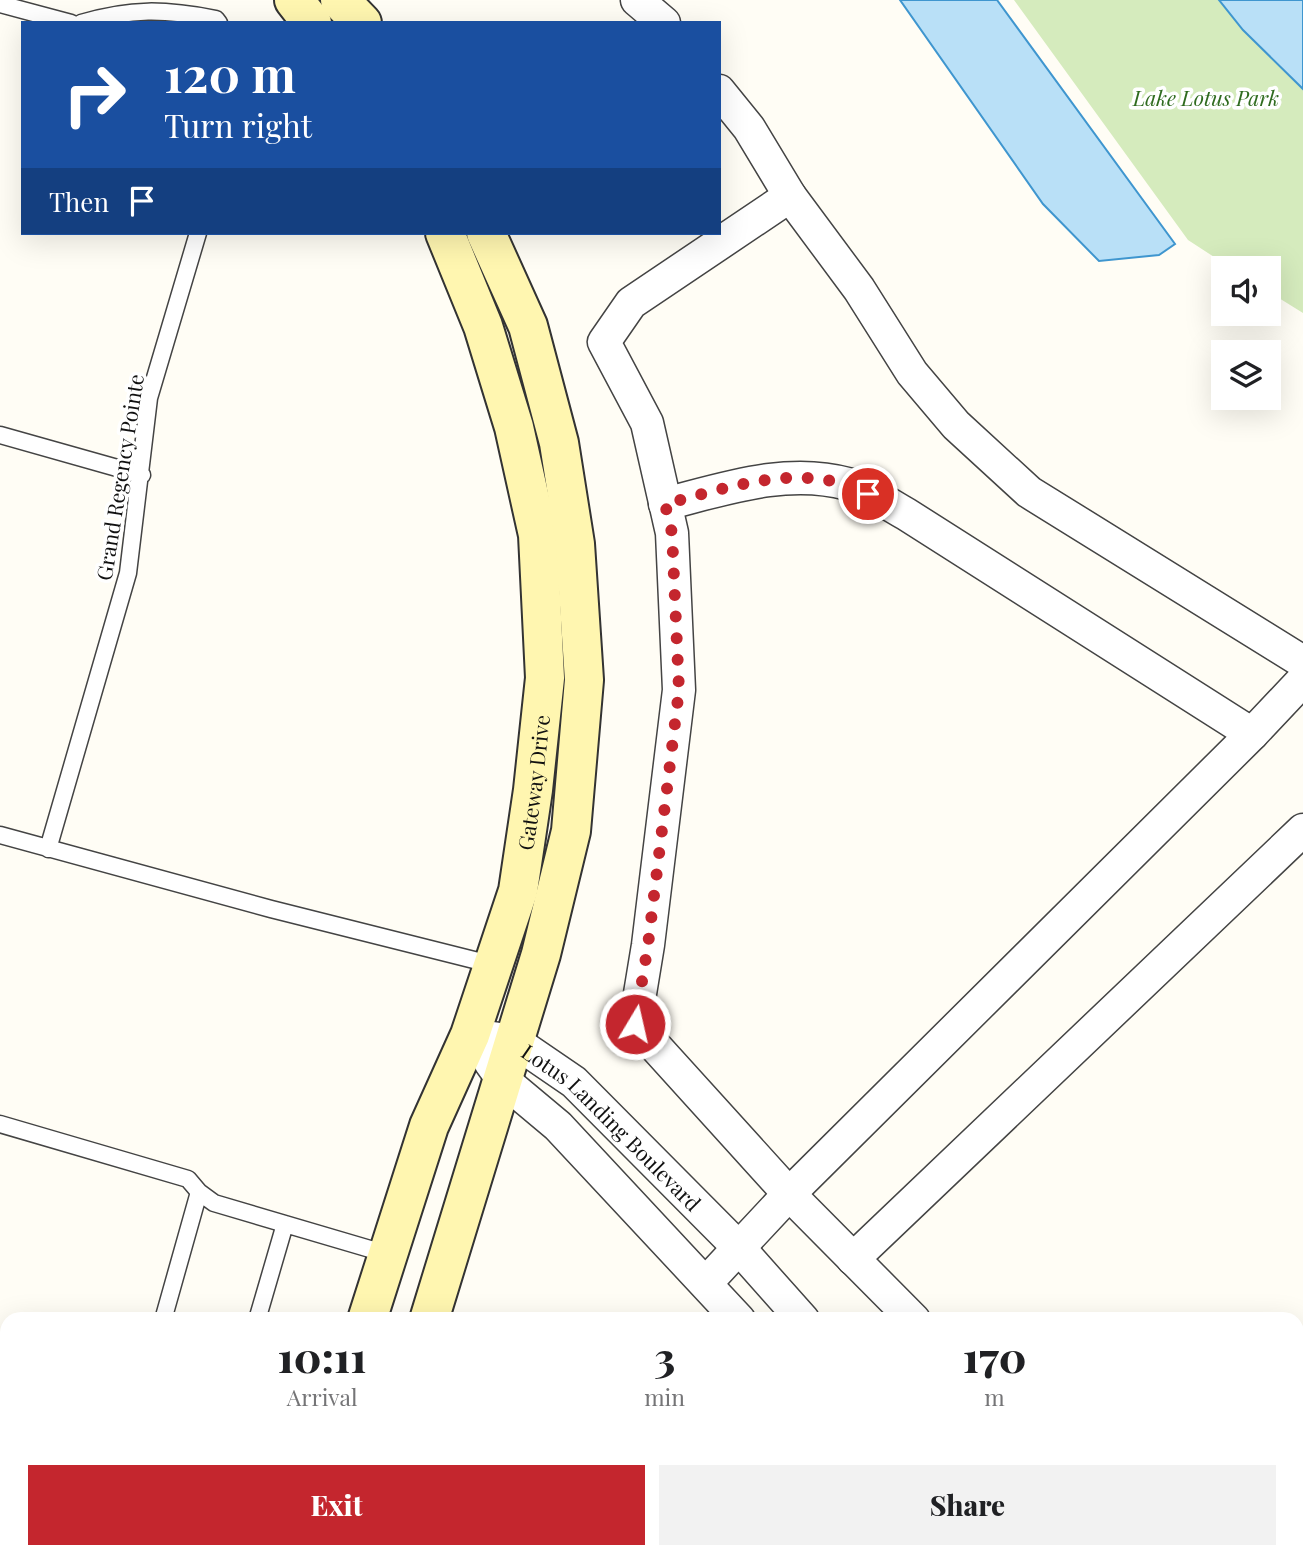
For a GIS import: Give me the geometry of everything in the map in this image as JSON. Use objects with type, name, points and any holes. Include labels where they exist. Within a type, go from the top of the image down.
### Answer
[{"type":"street","points":[[294,0],[310,21]]},
{"type":"street","points":[[340,0],[360,21]]},
{"type":"street","points":[[637,0],[662,21]]},
{"type":"street","points":[[721,93],[749,128],[790,196],[859,289],[912,373],[956,425],[1029,492],[1303,662]]},
{"type":"street","points":[[790,196],[631,303],[604,342],[647,423],[672,533],[679,690],[648,945],[635,1024],[789,1194],[906,1312]]},
{"type":"street","name":"Gateway Drive","points":[[369,1312],[429,1126],[470,1035],[518,891],[545,678],[538,535],[510,414],[482,327],[445,235]]},
{"type":"street","name":"Gateway Drive","points":[[431,1312],[541,954],[571,831],[584,680],[575,544],[559,443],[528,326],[487,235]]},
{"type":"street","points":[[665,504],[749,482],[799,476],[849,484],[906,514],[1252,734]]},
{"type":"street","points":[[706,1283],[789,1194],[1252,734],[1303,680]]},
{"type":"street","points":[[853,1259],[1303,830]]},
{"type":"street","name":"Lotus Landing Boulevard","points":[[470,1035],[514,1041],[574,1082],[739,1248],[796,1312]]},
{"type":"street","name":"Lotus Landing Boulevard","points":[[470,1035],[503,1080],[558,1126],[732,1312]]},
{"type":"lane","points":[[0,4],[31,6],[66,21]]},
{"type":"lane","points":[[88,21],[120,12],[169,10],[218,21]]},
{"type":"lane","name":"Grand Regency Pointe","points":[[48,849],[128,573],[142,475],[149,398],[197,235]]},
{"type":"lane","points":[[0,435],[142,475]]},
{"type":"lane","points":[[0,835],[494,965]]},
{"type":"lane","points":[[0,1124],[188,1179],[214,1203],[387,1254]]},
{"type":"lane","points":[[165,1312],[199,1192]]},
{"type":"lane","points":[[259,1312],[285,1224]]},
{"type":"green space","name":"Lake Lotus Park","points":[[1014,0],[1303,0],[1303,313],[1281,299],[1281,256],[1213,256],[1188,240]]},
{"type":"water","points":[[900,0],[997,0],[1175,244],[1159,255],[1099,261],[1043,204]]},
{"type":"water","points":[[1219,0],[1303,0],[1303,89],[1243,30]]},
{"type":"route","points":[[635,1024],[648,945],[679,690],[672,533],[665,504],[749,482],[799,476],[849,484],[868,494]]}]
